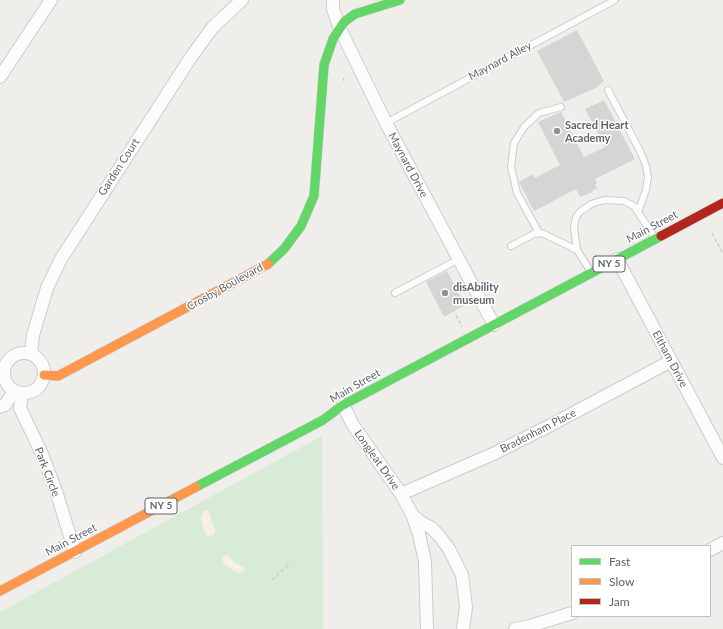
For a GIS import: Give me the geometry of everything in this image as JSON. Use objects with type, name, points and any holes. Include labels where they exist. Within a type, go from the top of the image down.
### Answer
[{"type":"main road","name":"Crosby Boulevard","points":[[44,374],[58,376],[258,270],[272,261],[284,250],[301,226],[314,196],[324,65],[333,39],[344,22],[355,14],[400,0]]},
{"type":"main road","name":"Main Street","points":[[0,591],[323,420],[343,405],[723,203]]},
{"type":"street","points":[[0,78],[51,0]]},
{"type":"street","name":"Garden Court","points":[[31,354],[33,335],[46,288],[61,259],[191,57],[213,27],[242,0]]},
{"type":"street","name":"Maynard Drive","points":[[333,0],[333,9],[340,29],[386,123],[494,325]]},
{"type":"street","name":"Eltham Drive","points":[[617,259],[723,458]]},
{"type":"street","points":[[25,352],[31,354],[40,360],[44,369],[43,381],[39,386],[28,393],[18,392],[6,382],[3,362],[14,355],[25,352]]},
{"type":"street","name":"Bradenham Place","points":[[401,494],[493,454],[671,361]]},
{"type":"street","points":[[0,407],[5,405],[18,392]]},
{"type":"street","name":"Park Circle","points":[[18,392],[20,408],[42,454],[56,491],[75,552]]},
{"type":"street","name":"Longleat Drive","points":[[343,405],[353,425],[401,494],[412,514],[419,534],[425,562],[427,629]]},
{"type":"street","name":"Longleat Drive","points":[[412,514],[422,523],[432,528],[449,549],[457,562],[462,575],[465,590],[466,607],[463,629]]},
{"type":"street","points":[[711,549],[723,543]]},
{"type":"street","points":[[515,629],[571,613]]},
{"type":"lane","name":"Maynard Alley","points":[[386,123],[615,0]]},
{"type":"lane","points":[[608,90],[641,153],[646,166],[648,177],[646,190],[638,212]]},
{"type":"lane","points":[[539,233],[517,193],[510,167],[514,143],[524,127],[539,113],[562,107]]},
{"type":"lane","points":[[591,273],[577,250],[574,228],[576,217],[591,204],[604,200],[624,201],[634,206],[656,239]]},
{"type":"lane","points":[[512,246],[542,233],[577,250]]},
{"type":"lane","points":[[395,293],[459,259]]},
{"type":"path","points":[[712,233],[723,254]]},
{"type":"path","points":[[456,315],[463,329]]},
{"type":"path","points":[[272,580],[290,563]]},
{"type":"green space","points":[[322,436],[323,629],[0,629],[0,612]]},
{"type":"sand","points":[[204,511],[208,511],[215,530],[214,534],[211,536],[205,534],[201,517]]},
{"type":"sand","points":[[228,555],[234,562],[243,567],[243,573],[236,572],[224,564],[222,559],[224,556]]},
{"type":"building","points":[[577,30],[604,81],[596,88],[564,102],[537,51]]},
{"type":"building","name":"Sacred Heart Academy","points":[[604,100],[635,159],[595,179],[597,188],[592,191],[593,192],[580,197],[576,189],[534,211],[519,182],[533,174],[535,178],[560,165],[538,122],[561,112],[584,157],[605,147],[585,109]]},
{"type":"building","name":"disAbility museum","points":[[447,271],[465,305],[444,317],[426,282]]},
{"type":"traffic: fast","points":[[268,264],[284,249],[301,226],[314,196],[324,65],[333,39],[344,22],[355,14],[400,0]]},
{"type":"traffic: fast","points":[[196,487],[323,420],[343,405],[661,236]]},
{"type":"traffic: slow","points":[[44,375],[58,376],[268,264]]},
{"type":"traffic: slow","points":[[0,591],[196,487]]},
{"type":"traffic: jam","points":[[661,236],[723,203]]},
{"type":"place","name":"Sacred Heart Academy","points":[[557,131]]},
{"type":"place","name":"disAbility museum","points":[[445,293]]}]
